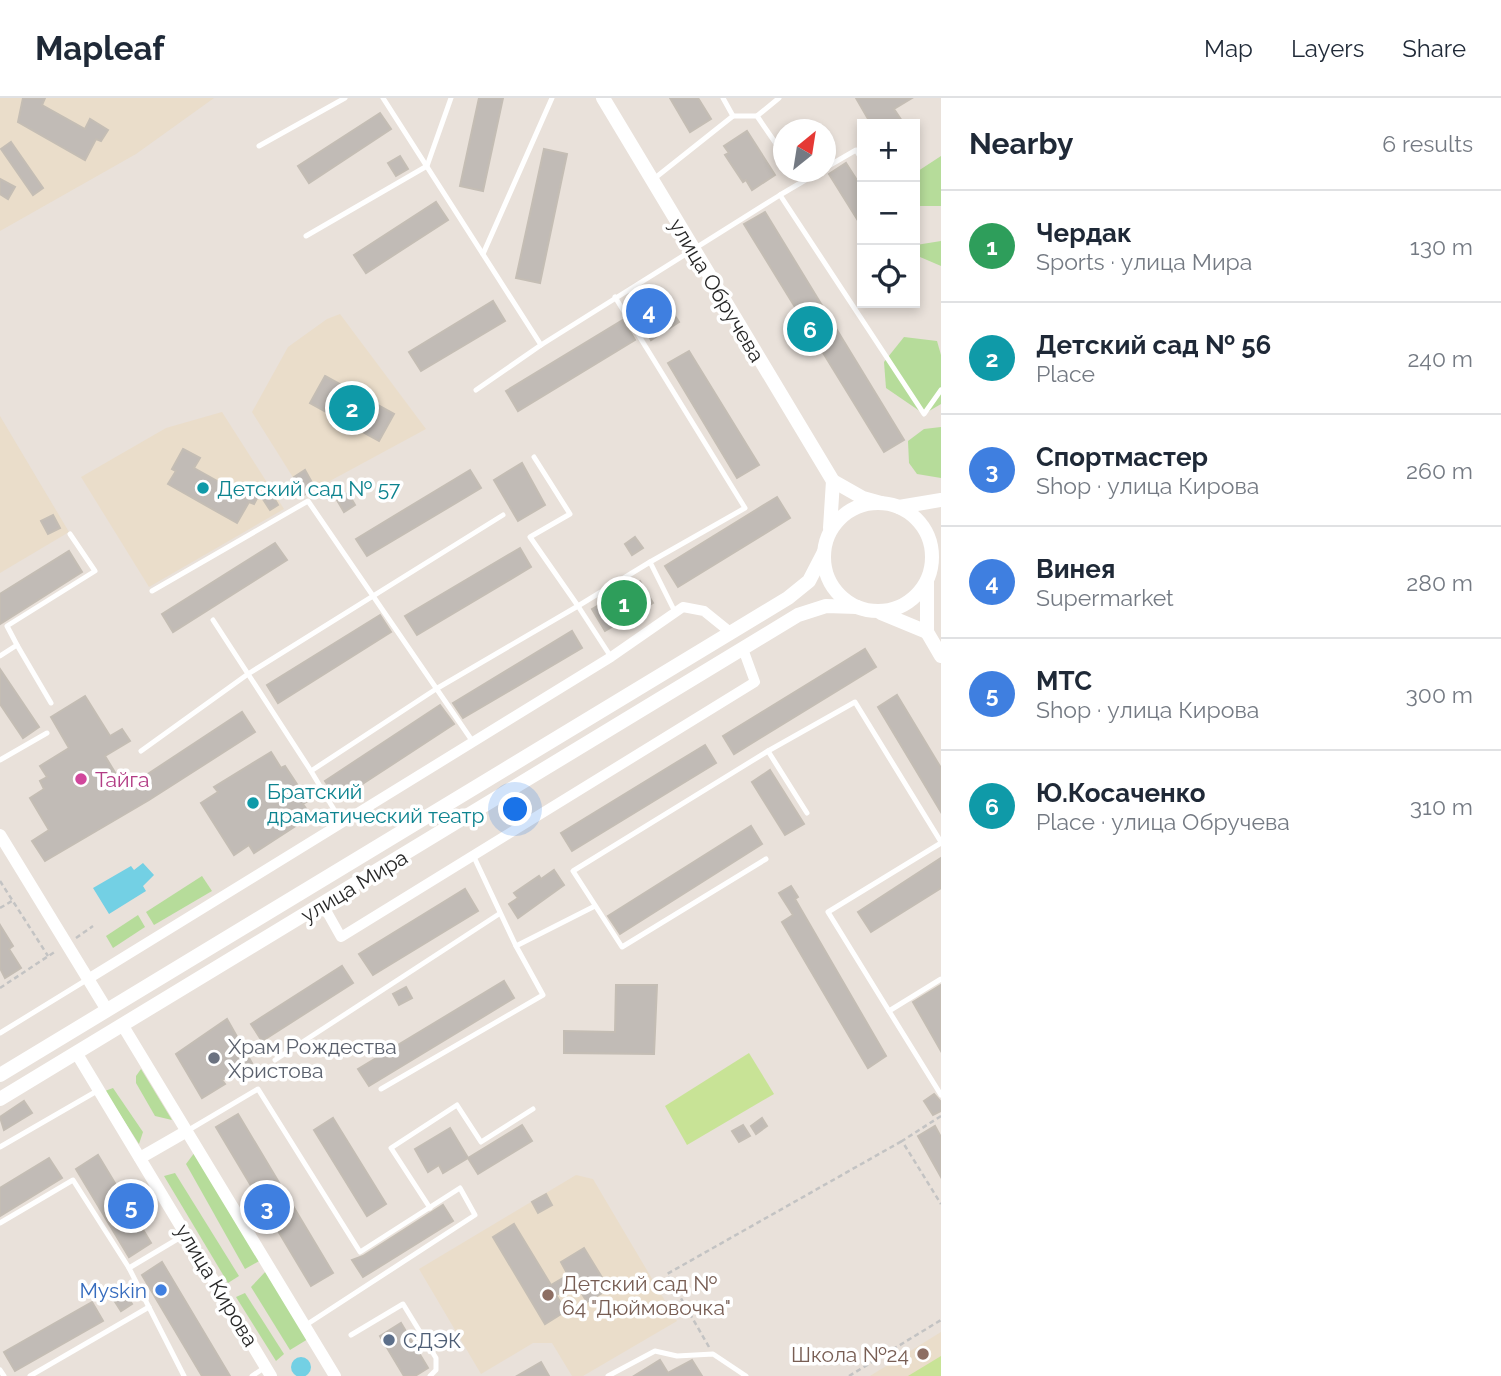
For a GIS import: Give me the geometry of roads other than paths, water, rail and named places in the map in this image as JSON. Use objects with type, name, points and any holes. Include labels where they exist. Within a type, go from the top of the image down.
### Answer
[{"type":"main road","name":"улица Обручева","points":[[603,98],[833,481],[863,498],[881,503]]},
{"type":"main road","points":[[833,481],[830,532],[824,552],[829,580],[840,596],[857,607],[896,617],[927,632]]},
{"type":"main road","points":[[899,507],[941,500]]},
{"type":"main road","points":[[830,532],[840,518],[855,508],[881,503],[899,507],[910,513],[926,533],[932,558]]},
{"type":"main road","points":[[941,540],[932,558],[927,580],[927,632],[941,656]]},
{"type":"main road","name":"улица Мира","points":[[0,1075],[799,590],[816,571],[824,552]]},
{"type":"main road","points":[[873,611],[905,604],[927,580]]},
{"type":"main road","name":"улица Мира","points":[[0,1099],[743,649],[813,609],[857,607]]},
{"type":"main road","points":[[193,959],[205,976]]},
{"type":"street","points":[[88,979],[611,657],[683,607],[704,611],[730,632]]},
{"type":"street","points":[[323,905],[341,937],[755,682],[743,649]]},
{"type":"street","points":[[0,835],[107,1010]]},
{"type":"street","points":[[123,1026],[335,1376]]},
{"type":"street","name":"улица Кирова","points":[[77,1054],[269,1372]]},
{"type":"street","points":[[140,1158],[187,1131]]},
{"type":"lane","points":[[259,146],[345,98]]},
{"type":"lane","points":[[383,98],[541,345]]},
{"type":"lane","points":[[306,236],[427,166],[451,98]]},
{"type":"lane","points":[[483,254],[552,98]]},
{"type":"lane","points":[[723,98],[733,116]]},
{"type":"lane","points":[[652,180],[733,116],[757,116],[779,98]]},
{"type":"lane","points":[[757,116],[773,139]]},
{"type":"lane","points":[[836,162],[857,152]]},
{"type":"lane","points":[[476,390],[615,297],[802,182]]},
{"type":"lane","points":[[779,195],[924,414],[941,390]]},
{"type":"lane","points":[[311,771],[436,689],[745,508],[615,297]]},
{"type":"lane","points":[[534,457],[570,514],[530,537],[611,657]]},
{"type":"lane","points":[[152,591],[308,500],[473,742]]},
{"type":"lane","points":[[141,751],[248,674],[503,515]]},
{"type":"lane","points":[[51,703],[7,626],[95,571],[70,534]]},
{"type":"lane","points":[[650,562],[675,612]]},
{"type":"lane","points":[[213,620],[342,822]]},
{"type":"lane","points":[[0,656],[16,645]]},
{"type":"lane","points":[[766,859],[622,947],[573,871],[768,751],[856,702],[941,843],[828,912],[941,1096]]},
{"type":"lane","points":[[0,760],[47,733]]},
{"type":"lane","points":[[768,751],[807,813]]},
{"type":"lane","points":[[381,1089],[543,995],[499,914],[473,855]]},
{"type":"lane","points":[[516,946],[595,906]]},
{"type":"lane","points":[[275,1060],[499,914]]},
{"type":"lane","points":[[0,1033],[88,979]]},
{"type":"lane","points":[[889,1011],[941,979]]},
{"type":"lane","points":[[187,1131],[258,1089],[359,1252],[460,1188],[475,1215],[304,1325]]},
{"type":"lane","points":[[0,1147],[99,1090]]},
{"type":"lane","points":[[430,1208],[391,1149],[457,1105],[481,1142],[533,1109]]},
{"type":"lane","points":[[0,1223],[73,1180],[129,1268],[184,1376]]},
{"type":"lane","points":[[129,1268],[186,1234]]},
{"type":"lane","points":[[351,1335],[403,1304],[436,1358],[437,1367],[430,1376]]},
{"type":"lane","points":[[30,1376],[149,1307]]},
{"type":"lane","points":[[608,1376],[652,1351],[677,1356],[713,1354],[746,1376]]},
{"type":"lane","points":[[0,1370],[4,1376]]},
{"type":"lane","points":[[252,1376],[269,1372]]},
{"type":"water","points":[[143,863],[154,875],[143,886],[146,891],[109,914],[93,888],[131,866],[134,870]]},
{"type":"water","points":[[301,1357],[308,1360],[311,1367],[308,1374],[301,1377],[294,1374],[291,1367],[294,1360]]},
{"type":"place","name":"Винея","points":[[649,311]]},
{"type":"place","name":"Ю.Косаченко","points":[[810,329]]},
{"type":"place","name":"Детский сад № 56","points":[[352,408]]},
{"type":"place","name":"Детский сад № 57","points":[[203,488]]},
{"type":"place","name":"Чердак","points":[[624,603]]},
{"type":"place","name":"Тайга","points":[[81,779]]},
{"type":"place","name":"Братский драматический театр","points":[[253,803]]},
{"type":"place","name":"Храм Рождества Христова","points":[[214,1058]]},
{"type":"place","name":"МТС","points":[[131,1206]]},
{"type":"place","name":"Спортмастер","points":[[267,1207]]},
{"type":"place","name":"Myskin","points":[[161,1290]]},
{"type":"place","name":"Детский сад № 64 \"Дюймовочка\"","points":[[548,1295]]},
{"type":"place","name":"СДЭК","points":[[389,1340]]},
{"type":"place","name":"Школа №24","points":[[923,1354]]}]
